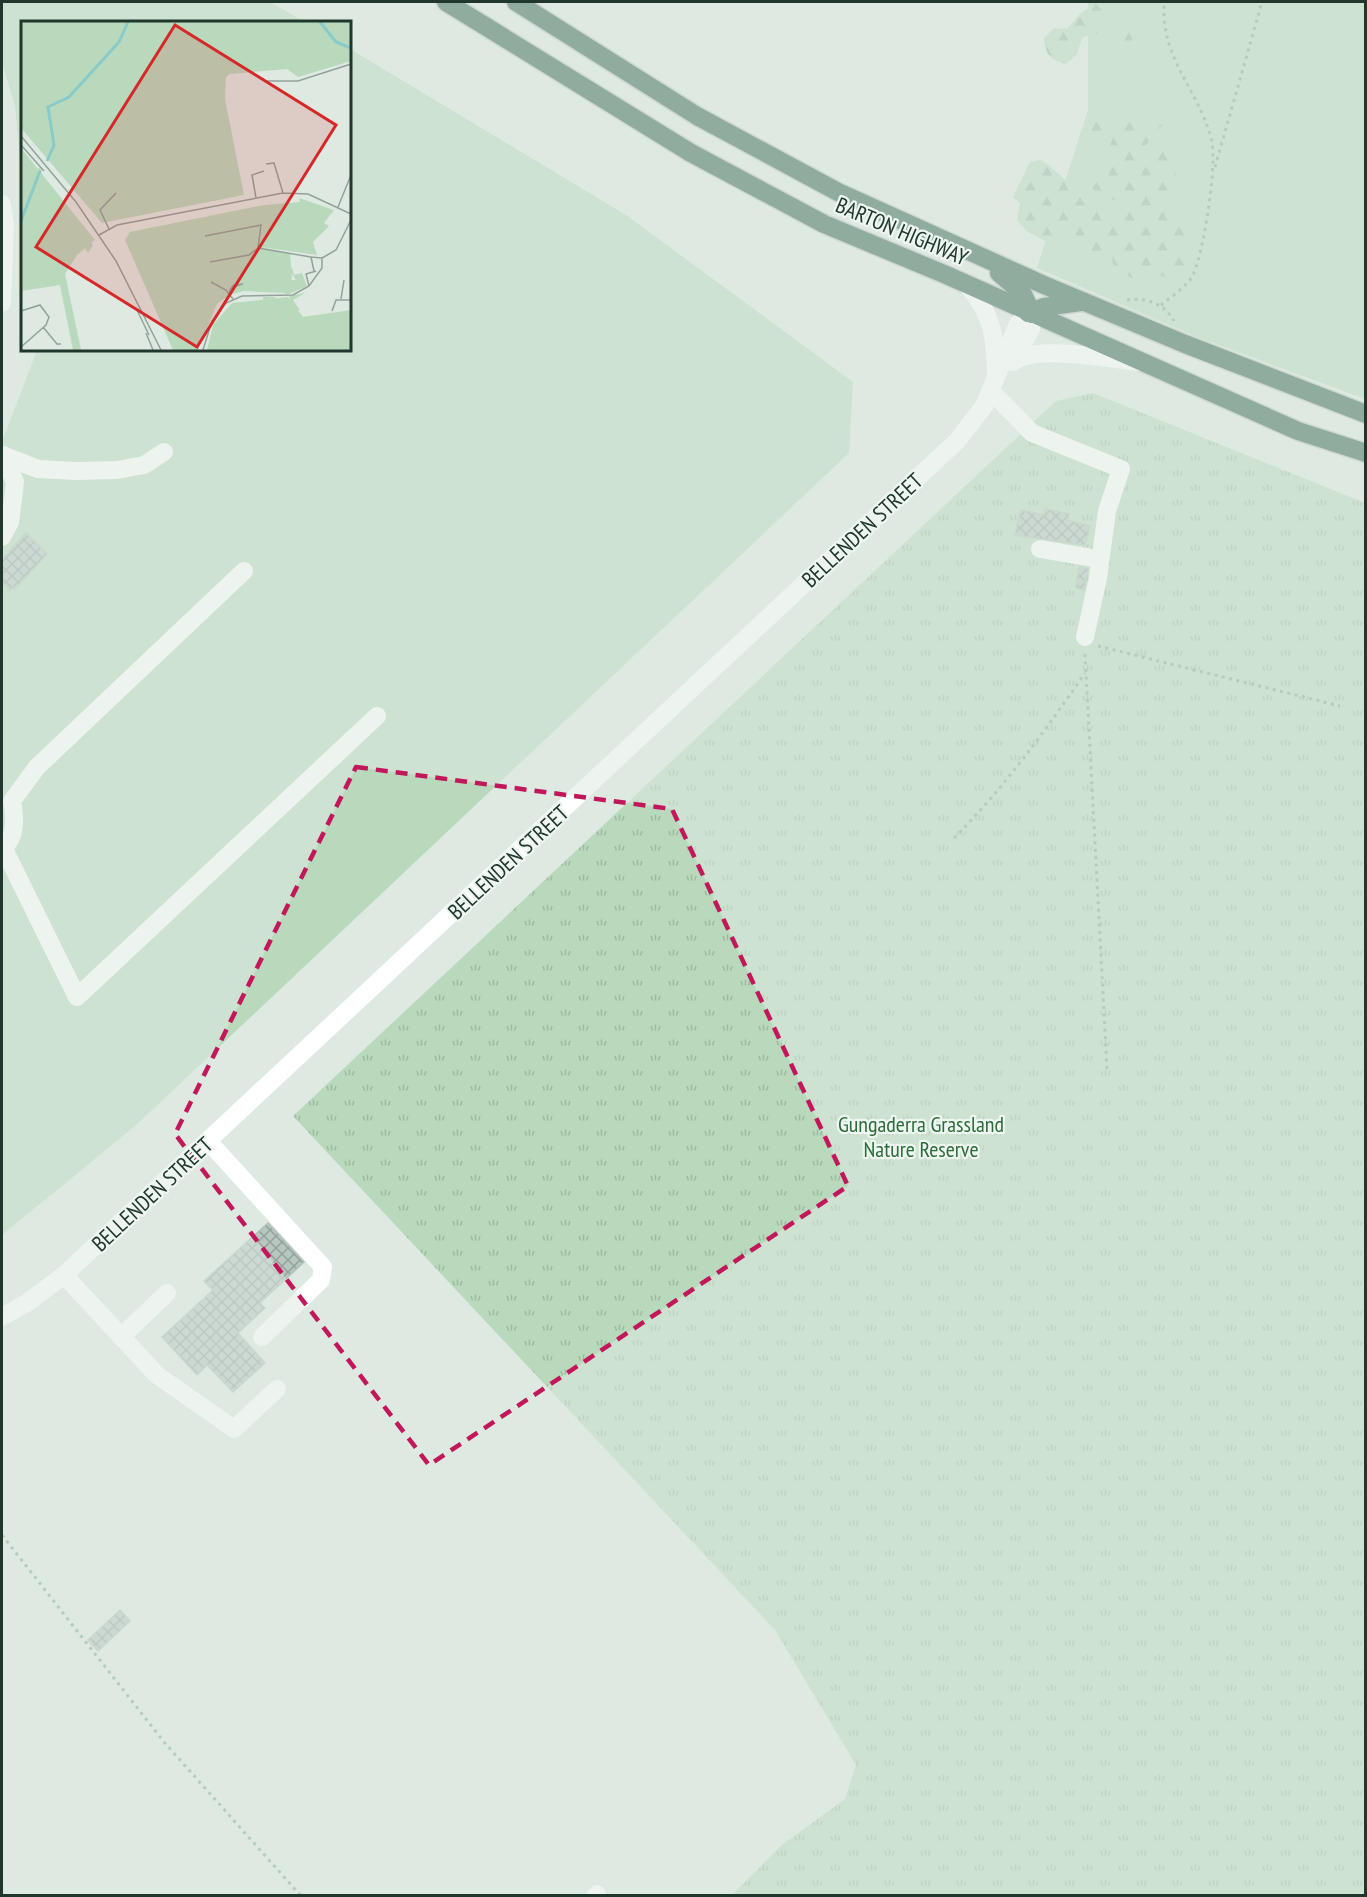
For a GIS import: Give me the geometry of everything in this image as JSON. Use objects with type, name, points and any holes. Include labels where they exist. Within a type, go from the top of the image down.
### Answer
[{"type":"highway","name":"BARTON HIGHWAY","points":[[446,2],[701,158],[824,224],[1298,430],[1365,453]]},
{"type":"highway","name":"BARTON HIGHWAY","points":[[516,2],[697,116],[838,192],[979,257],[1083,301],[1296,389],[1365,414]]},
{"type":"highway","points":[[979,257],[1020,290],[1031,313],[1044,307],[1083,301]]},
{"type":"street","points":[[2,204],[5,224],[2,303]]},
{"type":"street","points":[[967,285],[982,304],[990,320],[994,387],[1032,432],[1121,469],[1107,511],[1098,578],[1085,640]]},
{"type":"street","name":"BELLENDEN STREET","points":[[2,1317],[27,1303],[64,1275],[208,1143],[957,441],[1013,362],[1031,329],[1031,313]]},
{"type":"street","name":"BELLENDEN STREET","points":[[994,387],[1018,324],[1031,313]]},
{"type":"street","points":[[1013,362],[1022,357],[1042,354],[1140,362]]},
{"type":"street","points":[[2,455],[39,469],[76,471],[117,470],[144,465],[164,452]]},
{"type":"street","points":[[2,455],[15,482],[7,508],[10,522],[2,537]]},
{"type":"street","points":[[1040,549],[1099,559]]},
{"type":"street","points":[[244,571],[37,767],[12,801],[15,822],[2,848],[77,997],[377,716]]},
{"type":"street","points":[[208,1143],[323,1267],[321,1280],[262,1336]]},
{"type":"street","points":[[64,1275],[157,1375],[234,1429],[277,1389]]},
{"type":"street","points":[[121,1336],[167,1293]]},
{"type":"path","points":[[1161,305],[1180,290],[1193,275],[1201,246],[1214,158],[1205,121],[1170,52],[1163,21],[1164,2]]},
{"type":"path","points":[[1214,169],[1262,2]]},
{"type":"path","points":[[1107,1069],[1085,640],[1340,706]]},
{"type":"path","points":[[954,838],[987,805],[1048,727],[1086,671]]},
{"type":"path","points":[[2,1536],[164,1742],[301,1896]]},
{"type":"highlighted area","points":[[356,767],[672,809],[848,1186],[429,1465],[175,1134]]},
{"type":"green space","points":[[2,2],[270,2],[303,21],[21,21],[21,168],[15,106],[2,62]]},
{"type":"green space","points":[[1088,2],[1365,2],[1365,399],[1197,337],[1037,268],[1088,110]]},
{"type":"green space","points":[[1095,3],[1105,13],[1098,33],[1083,37],[1076,55],[1066,64],[1052,58],[1047,52],[1044,38],[1054,28],[1067,29],[1080,14]]},
{"type":"green space","points":[[1121,26],[1128,32],[1133,42],[1131,54],[1124,58],[1117,32]]},
{"type":"green space","points":[[351,50],[626,215],[853,382],[849,453],[134,1127],[2,1235],[2,442],[37,351],[351,351]]},
{"type":"green space","points":[[1095,115],[1102,118],[1105,125],[1102,132],[1095,135],[1088,132],[1085,125],[1088,118]]},
{"type":"green space","points":[[1154,116],[1162,125],[1141,151],[1145,157],[1160,149],[1173,158],[1176,173],[1167,193],[1191,231],[1189,273],[1179,280],[1161,276],[1132,278],[1114,269],[1112,258],[1106,254],[1088,258],[1066,241],[1045,241],[1028,232],[1017,220],[1020,203],[1013,197],[1030,162],[1041,160],[1086,198],[1107,206],[1120,207],[1123,203],[1100,196],[1090,186],[1093,176],[1105,161],[1116,128],[1136,117]]},
{"type":"green space","name":"Gungaderra Grassland Nature Reserve","points":[[1093,393],[1365,503],[1365,1895],[732,1895],[782,1845],[845,1799],[856,1765],[775,1630],[293,1116],[1056,401]]},
{"type":"building","points":[[1045,509],[1069,514],[1067,520],[1090,526],[1085,545],[1015,535],[1021,510],[1044,515]]},
{"type":"building","points":[[26,533],[47,554],[15,589],[13,587],[10,590],[2,582],[2,560]]},
{"type":"building","points":[[1079,567],[1088,569],[1084,590],[1076,588]]},
{"type":"building","points":[[268,1223],[304,1262],[260,1303],[265,1308],[238,1333],[265,1363],[233,1392],[207,1365],[197,1375],[162,1337],[213,1290],[204,1281]]},
{"type":"building","points":[[120,1610],[130,1621],[98,1651],[88,1640]]}]
